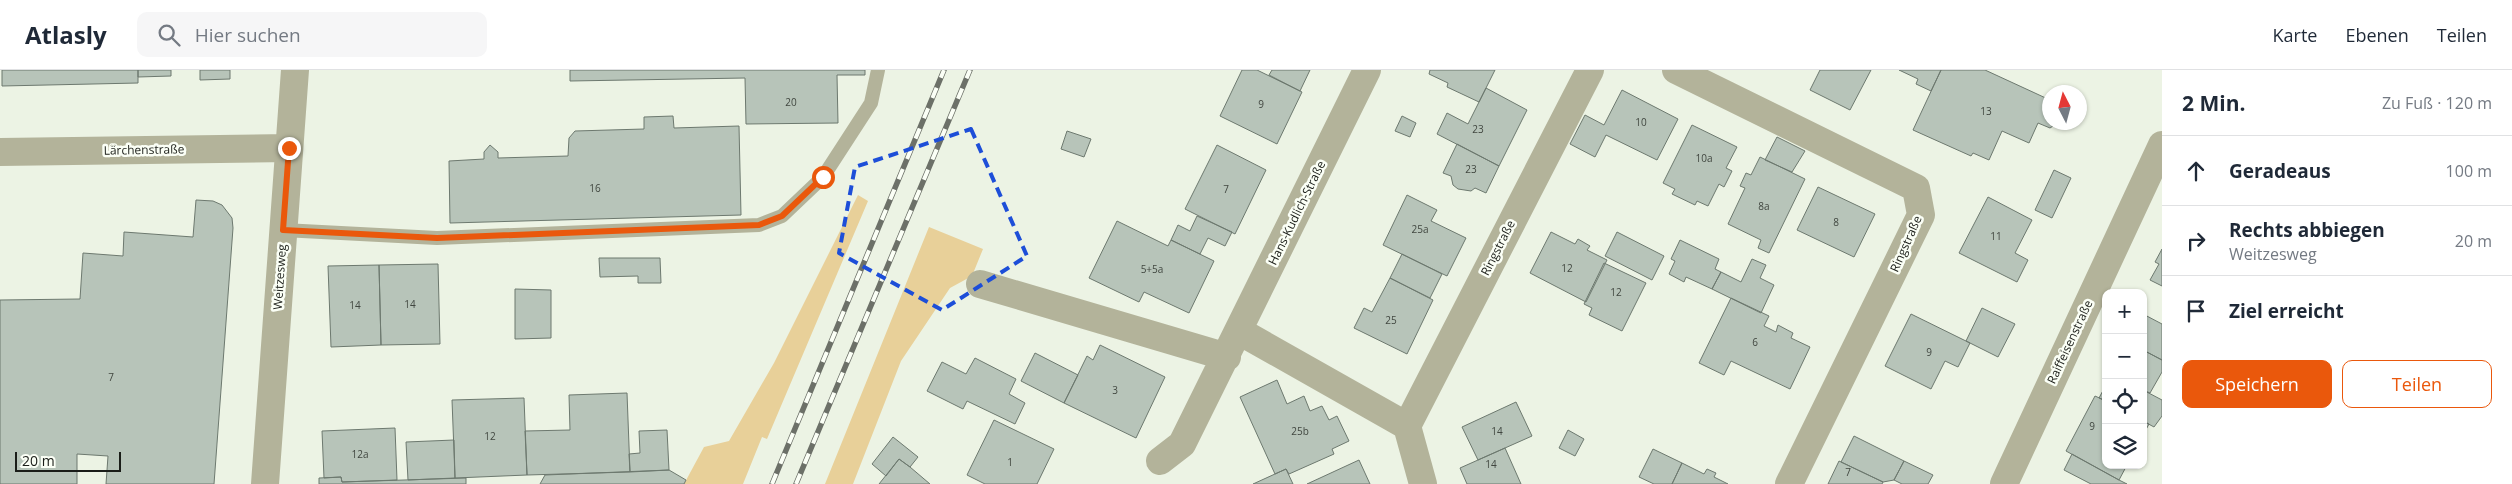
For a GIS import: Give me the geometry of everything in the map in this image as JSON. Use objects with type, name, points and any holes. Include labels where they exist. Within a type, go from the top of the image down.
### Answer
[{"type":"street","name":"Weitzesweg","points":[[265,484],[295,70]]},
{"type":"street","name":"Hans-Kudlich-Straße","points":[[1160,461],[1182,444],[1227,357],[1368,70]]},
{"type":"street","name":"Ringstraße","points":[[1407,426],[1590,70]]},
{"type":"street","name":"Ringstraße","points":[[1676,70],[1916,188],[1921,215],[1788,484]]},
{"type":"street","name":"Raiffeisenstraße","points":[[2004,484],[2162,145]]},
{"type":"street","name":"Lärchenstraße","points":[[0,152],[289,148]]},
{"type":"street","points":[[980,284],[1227,357]]},
{"type":"street","points":[[1239,332],[1407,426],[1424,484]]},
{"type":"lane","points":[[283,230],[437,238],[759,225],[782,216],[823,177],[871,103],[878,70]]},
{"type":"highlighted area","points":[[971,129],[1027,256],[942,310],[839,253],[855,167]]},
{"type":"shaded area","points":[[858,195],[868,201],[767,439],[762,437],[743,484],[684,484],[704,447],[729,441],[774,363]]},
{"type":"shaded area","points":[[929,227],[983,249],[972,276],[950,288],[901,361],[853,484],[825,484]]},
{"type":"building","points":[[2,70],[138,70],[138,83],[2,86]]},
{"type":"building","points":[[138,70],[171,70],[171,76],[138,77]]},
{"type":"building","points":[[200,70],[230,70],[230,79],[200,80]]},
{"type":"building","points":[[570,70],[865,70],[865,75],[837,75],[838,123],[746,124],[745,78],[570,81]]},
{"type":"building","points":[[1242,70],[1257,70],[1302,92],[1277,144],[1220,116]]},
{"type":"building","points":[[1272,70],[1310,70],[1300,91],[1269,75]]},
{"type":"building","points":[[1430,70],[1495,70],[1479,102],[1447,87],[1448,83],[1429,74]]},
{"type":"building","points":[[1820,70],[1871,70],[1850,110],[1810,90]]},
{"type":"building","points":[[1899,70],[1941,70],[1931,91],[1916,84],[1918,79]]},
{"type":"building","points":[[1941,70],[1985,70],[2042,96],[2042,125],[2038,123],[2029,143],[2002,131],[1989,160],[1973,153],[1971,156],[1913,130]]},
{"type":"building","points":[[1486,88],[1527,110],[1499,166],[1437,134],[1447,113],[1468,124]]},
{"type":"building","points":[[1622,90],[1678,119],[1657,160],[1606,135],[1595,157],[1570,144],[1585,115],[1604,125]]},
{"type":"building","points":[[673,116],[674,128],[739,126],[741,215],[450,223],[449,161],[484,159],[484,152],[490,145],[498,152],[498,158],[568,156],[569,138],[575,131],[644,129],[644,117]]},
{"type":"building","points":[[1402,116],[1416,123],[1410,137],[1395,131]]},
{"type":"building","points":[[1692,125],[1737,147],[1726,168],[1732,171],[1724,187],[1719,184],[1708,206],[1697,201],[1695,205],[1672,194],[1675,189],[1663,183]]},
{"type":"building","points":[[1067,131],[1091,139],[1084,157],[1061,149]]},
{"type":"building","points":[[1777,137],[1805,151],[1792,172],[1765,160]]},
{"type":"building","points":[[1457,144],[1499,166],[1486,193],[1475,188],[1471,191],[1458,189],[1453,185],[1451,176],[1443,173]]},
{"type":"building","points":[[1217,145],[1266,170],[1235,234],[1185,209]]},
{"type":"building","points":[[1760,157],[1805,179],[1769,253],[1758,248],[1761,240],[1728,224],[1745,188],[1740,186],[1746,173],[1751,175]]},
{"type":"building","points":[[2054,170],[2071,178],[2052,218],[2035,210]]},
{"type":"building","points":[[1818,187],[1875,214],[1854,257],[1797,230]]},
{"type":"building","points":[[1407,195],[1437,210],[1431,221],[1466,238],[1447,276],[1383,245]]},
{"type":"building","points":[[1988,197],[2032,220],[2015,253],[2028,260],[2017,282],[1959,253]]},
{"type":"building","points":[[196,200],[213,201],[222,205],[232,218],[233,228],[214,484],[106,484],[108,456],[77,454],[77,484],[0,484],[0,300],[80,299],[83,253],[123,256],[124,232],[193,237]]},
{"type":"building","points":[[1197,216],[1232,232],[1225,246],[1208,238],[1200,254],[1171,240],[1178,225],[1190,231]]},
{"type":"building","points":[[1117,221],[1168,246],[1171,240],[1214,261],[1189,313],[1144,292],[1139,302],[1089,278]]},
{"type":"building","points":[[1551,232],[1575,244],[1578,239],[1590,246],[1587,250],[1607,260],[1586,302],[1530,273]]},
{"type":"building","points":[[1617,232],[1664,256],[1652,280],[1605,256]]},
{"type":"building","points":[[1680,240],[1719,259],[1715,269],[1721,272],[1712,289],[1686,277],[1684,282],[1669,274],[1675,261],[1671,259]]},
{"type":"building","points":[[2162,249],[2162,286],[2150,280],[2159,264],[2155,262]]},
{"type":"building","points":[[1402,254],[1442,274],[1430,298],[1390,278]]},
{"type":"building","points":[[599,258],[660,258],[661,283],[638,283],[638,276],[600,277]]},
{"type":"building","points":[[1752,259],[1766,265],[1760,278],[1774,285],[1761,313],[1712,289],[1721,272],[1741,282]]},
{"type":"building","points":[[1604,263],[1646,283],[1622,331],[1589,315],[1592,308],[1584,304]]},
{"type":"building","points":[[438,264],[440,344],[381,345],[379,265]]},
{"type":"building","points":[[379,265],[381,345],[331,347],[328,266]]},
{"type":"building","points":[[1390,278],[1433,300],[1407,354],[1354,328],[1364,308],[1372,312]]},
{"type":"building","points":[[515,289],[551,290],[551,338],[515,339]]},
{"type":"building","points":[[1731,298],[1769,316],[1764,326],[1776,332],[1778,325],[1793,333],[1791,338],[1810,347],[1790,389],[1731,361],[1724,375],[1699,363]]},
{"type":"building","points":[[1982,308],[2015,324],[1998,357],[1966,341]]},
{"type":"building","points":[[1911,314],[1970,343],[1958,367],[1945,361],[1931,389],[1885,366]]},
{"type":"building","points":[[2147,316],[2162,324],[2162,360],[2147,352]]},
{"type":"building","points":[[1100,345],[1165,377],[1136,438],[1064,403],[1087,356],[1093,360]]},
{"type":"building","points":[[2147,352],[2162,360],[2162,372],[2150,393],[2147,392]]},
{"type":"building","points":[[1035,353],[1078,375],[1064,403],[1021,381]]},
{"type":"building","points":[[975,358],[1016,379],[1009,394],[1025,403],[1015,424],[967,401],[963,409],[927,391],[942,362],[966,374]]},
{"type":"building","points":[[1277,380],[1287,404],[1304,396],[1310,411],[1322,406],[1329,420],[1337,416],[1349,441],[1332,449],[1334,454],[1289,474],[1286,469],[1275,474],[1240,397]]},
{"type":"building","points":[[2147,392],[2162,400],[2162,416],[2154,427],[2147,423]]},
{"type":"building","points":[[627,393],[630,472],[527,475],[525,431],[570,430],[569,395]]},
{"type":"building","points":[[2095,396],[2102,399],[2102,469],[2125,469],[2119,480],[2066,451]]},
{"type":"building","points":[[524,398],[527,475],[455,478],[452,400]]},
{"type":"building","points":[[1516,402],[1532,436],[1478,460],[1462,427]]},
{"type":"building","points":[[994,420],[1054,449],[1037,484],[985,484],[967,475]]},
{"type":"building","points":[[395,428],[397,480],[342,482],[341,477],[324,478],[322,431]]},
{"type":"building","points":[[667,430],[669,470],[630,472],[629,454],[640,453],[639,431]]},
{"type":"building","points":[[1568,430],[1584,439],[1575,456],[1559,448]]},
{"type":"building","points":[[1854,436],[1904,461],[1894,480],[1883,482],[1841,462]]},
{"type":"building","points":[[893,437],[918,457],[910,467],[899,459],[886,476],[872,464]]},
{"type":"building","points":[[454,440],[455,478],[408,480],[406,442]]},
{"type":"building","points":[[1505,448],[1521,484],[1467,484],[1460,468]]},
{"type":"building","points":[[1653,449],[1682,463],[1672,484],[1654,484],[1639,477]]},
{"type":"building","points":[[2072,454],[2127,484],[2091,484],[2064,470]]},
{"type":"building","points":[[899,459],[910,467],[930,484],[879,484]]},
{"type":"building","points":[[1359,460],[1370,484],[1307,484]]},
{"type":"building","points":[[1839,461],[1883,482],[1882,484],[1828,484]]},
{"type":"building","points":[[1904,461],[1933,475],[1928,484],[1902,484],[1894,480]]},
{"type":"building","points":[[1682,463],[1704,474],[1707,469],[1716,473],[1714,477],[1728,484],[1672,484]]},
{"type":"building","points":[[1286,469],[1293,484],[1253,484]]},
{"type":"building","points":[[669,470],[686,480],[684,484],[540,484],[545,475]]},
{"type":"building","points":[[341,477],[342,482],[466,478],[466,484],[319,484],[319,478]]},
{"type":"railway","points":[[772,484],[944,70]]},
{"type":"railway","points":[[796,484],[970,70]]},
{"type":"route","points":[[289,148],[283,230],[381,236],[437,238],[759,225],[782,216],[823,177]]}]
